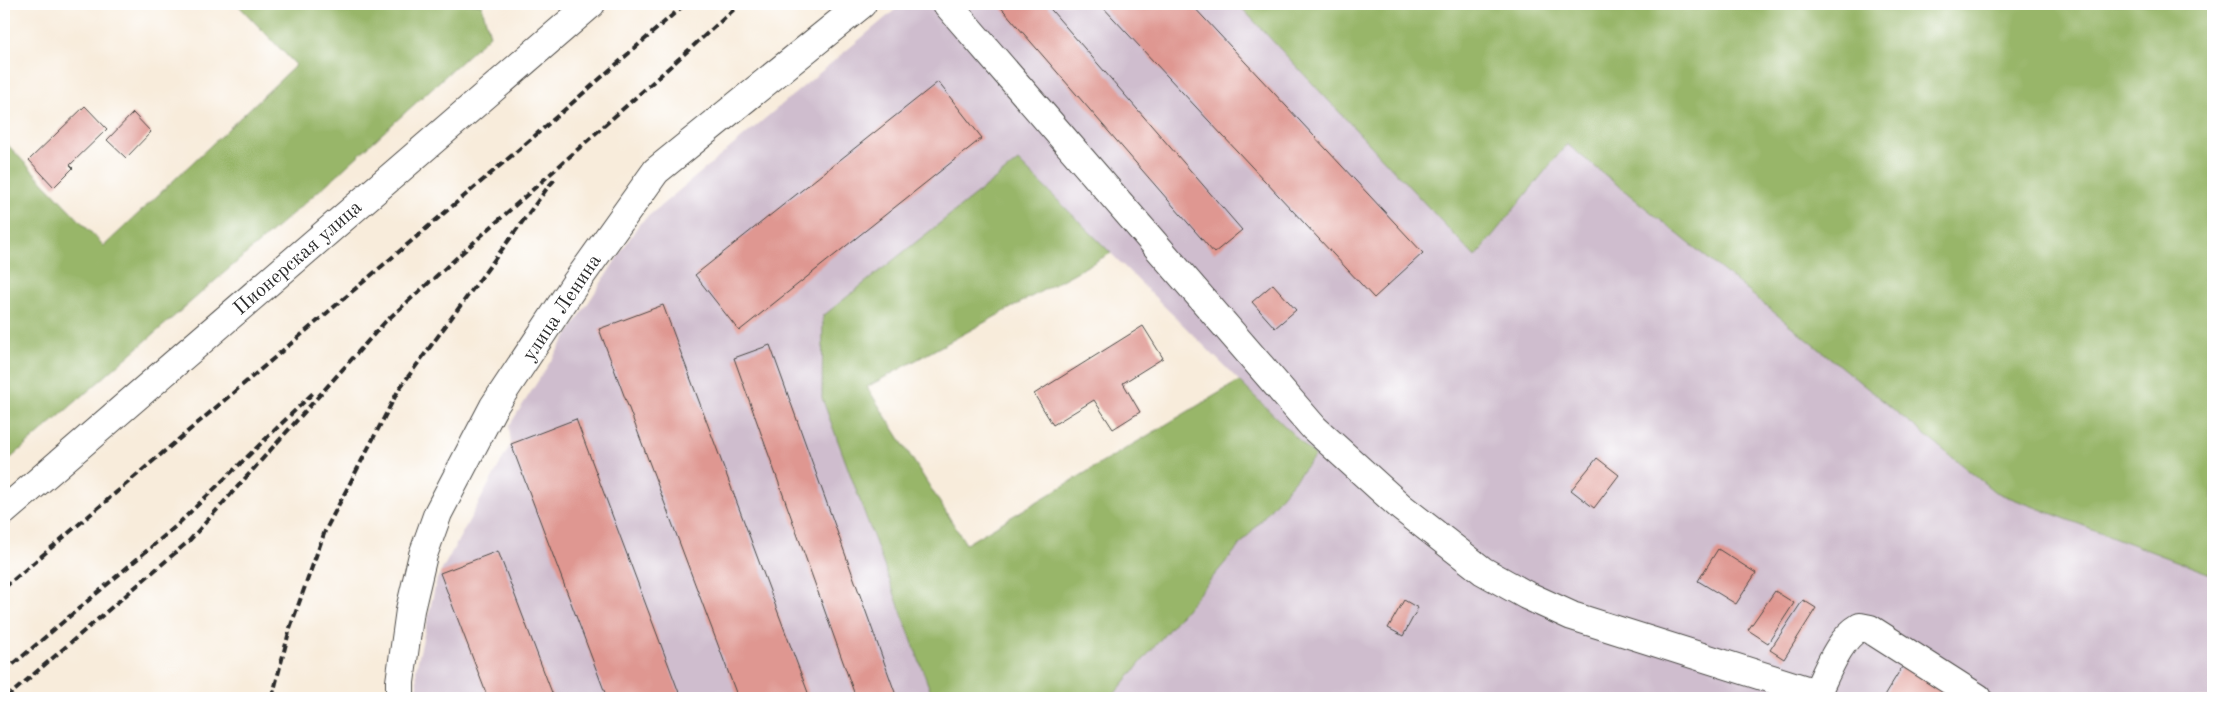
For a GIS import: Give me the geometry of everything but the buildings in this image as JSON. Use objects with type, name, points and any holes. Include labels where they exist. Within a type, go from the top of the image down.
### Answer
[{"type":"street","name":"Пионерская улица","points":[[4,511],[591,4]]},
{"type":"street","name":"улица Ленина","points":[[400,698],[400,682],[410,610],[423,555],[438,513],[504,390],[575,284],[656,171],[862,4]]},
{"type":"street","points":[[947,4],[1314,428],[1408,512],[1483,571],[1526,595],[1565,613],[1815,696],[1840,649],[1853,631],[1860,627],[1870,629],[1978,698]]},
{"type":"shaded area","points":[[902,4],[1238,4],[1475,257],[1567,144],[1995,492],[2213,575],[2213,698],[1111,698],[1315,456],[1018,161],[822,398],[933,698],[418,698],[416,669],[437,579],[511,444],[509,426],[639,224]]},
{"type":"green space","points":[[237,4],[481,4],[490,35],[337,175],[4,464],[4,141],[104,246],[296,65]]},
{"type":"green space","points":[[1238,4],[2213,4],[2213,575],[1995,492],[1567,144],[1475,257]]},
{"type":"green space","points":[[1018,161],[1111,253],[867,387],[966,544],[1239,381],[1315,456],[1111,698],[933,698],[822,398],[823,316]]},
{"type":"railway","points":[[4,588],[530,140],[685,4]]},
{"type":"railway","points":[[6,698],[189,541],[385,322],[740,4]]},
{"type":"railway","points":[[272,698],[290,628],[325,531],[399,389],[557,177]]},
{"type":"railway","points":[[4,672],[176,526],[314,392]]}]
